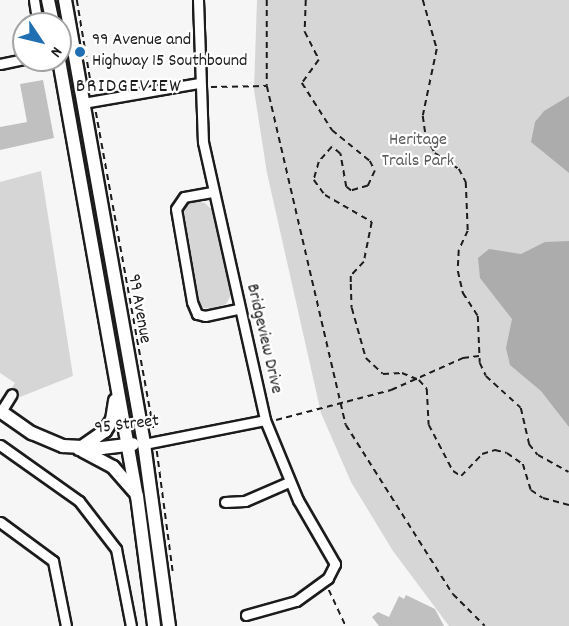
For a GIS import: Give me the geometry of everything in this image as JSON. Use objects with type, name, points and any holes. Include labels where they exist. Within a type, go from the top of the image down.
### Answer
[{"type":"main road","name":"99 Avenue","points":[[65,0],[144,444],[169,626]]},
{"type":"main road","name":"99 Avenue","points":[[61,72],[136,496],[154,626]]},
{"type":"main road","points":[[116,386],[112,420],[105,431],[79,449],[113,467],[136,496]]},
{"type":"main road","name":"95 Street","points":[[0,412],[53,443],[79,449],[144,444]]},
{"type":"street","name":"Bridgeview Drive","points":[[198,0],[199,85],[203,142],[212,192],[266,422],[289,482],[335,564],[324,581]]},
{"type":"street","points":[[83,103],[199,85]]},
{"type":"street","points":[[212,192],[184,197],[176,209],[192,302],[197,314],[205,316],[239,309]]},
{"type":"street","points":[[0,412],[12,394]]},
{"type":"street","name":"95 Street","points":[[144,444],[266,422]]},
{"type":"street","points":[[0,445],[79,501],[116,549],[131,626]]},
{"type":"street","points":[[225,502],[245,501],[289,482]]},
{"type":"street","points":[[0,522],[53,561],[66,626]]},
{"type":"street","points":[[246,615],[296,601],[324,581]]},
{"type":"path","points":[[77,0],[92,89]]},
{"type":"path","points":[[267,0],[267,86],[329,345],[339,403],[346,425],[374,475],[453,594],[485,626]]},
{"type":"path","points":[[306,0],[305,32],[319,60],[302,83],[332,130],[370,161],[375,171],[368,186],[351,191],[346,187],[340,154],[332,147],[319,162],[314,180],[325,195],[372,222],[364,262],[351,276],[352,308],[361,346],[372,367],[383,374],[402,373],[420,380],[427,389],[432,435],[453,471],[461,476],[482,454],[495,450],[507,453],[523,464],[531,490],[543,498],[569,505]]},
{"type":"path","points":[[423,0],[437,49],[423,116],[426,137],[435,153],[459,169],[466,182],[468,231],[459,250],[458,271],[464,293],[478,316],[481,356],[486,376],[521,408],[529,444],[538,455],[569,472]]},
{"type":"path","points":[[199,85],[267,86]]},
{"type":"path","points":[[96,113],[153,426]]},
{"type":"path","points":[[266,422],[420,380],[463,358],[481,356]]},
{"type":"path","points":[[158,455],[174,579]]},
{"type":"path","points":[[324,581],[346,626]]},
{"type":"green space","name":"Heritage Trails Park","points":[[257,0],[569,0],[569,626],[449,626],[393,551],[351,482],[321,413],[267,173],[254,90]]},
{"type":"green space","points":[[41,171],[73,376],[20,397],[10,390],[15,383],[0,373],[0,182]]},
{"type":"green space","points":[[190,200],[205,203],[212,210],[231,295],[226,304],[210,309],[200,307],[183,206]]},
{"type":"shaded area","points":[[569,96],[569,173],[531,142],[535,122],[544,111]]},
{"type":"shaded area","points":[[569,241],[569,427],[541,391],[510,365],[506,348],[512,319],[480,278],[478,258],[489,249],[521,254],[545,242]]},
{"type":"building","points":[[43,80],[54,138],[0,150],[0,127],[27,122],[20,84]]},
{"type":"building","points":[[406,595],[435,609],[444,626],[379,626],[372,617],[378,612],[389,617],[399,596],[404,599]]},
{"type":"place","name":"99 Avenue and Highway 15 Southbound","points":[[80,52]]},
{"type":"district","name":"BRIDGEVIEW","points":[[129,87]]}]
